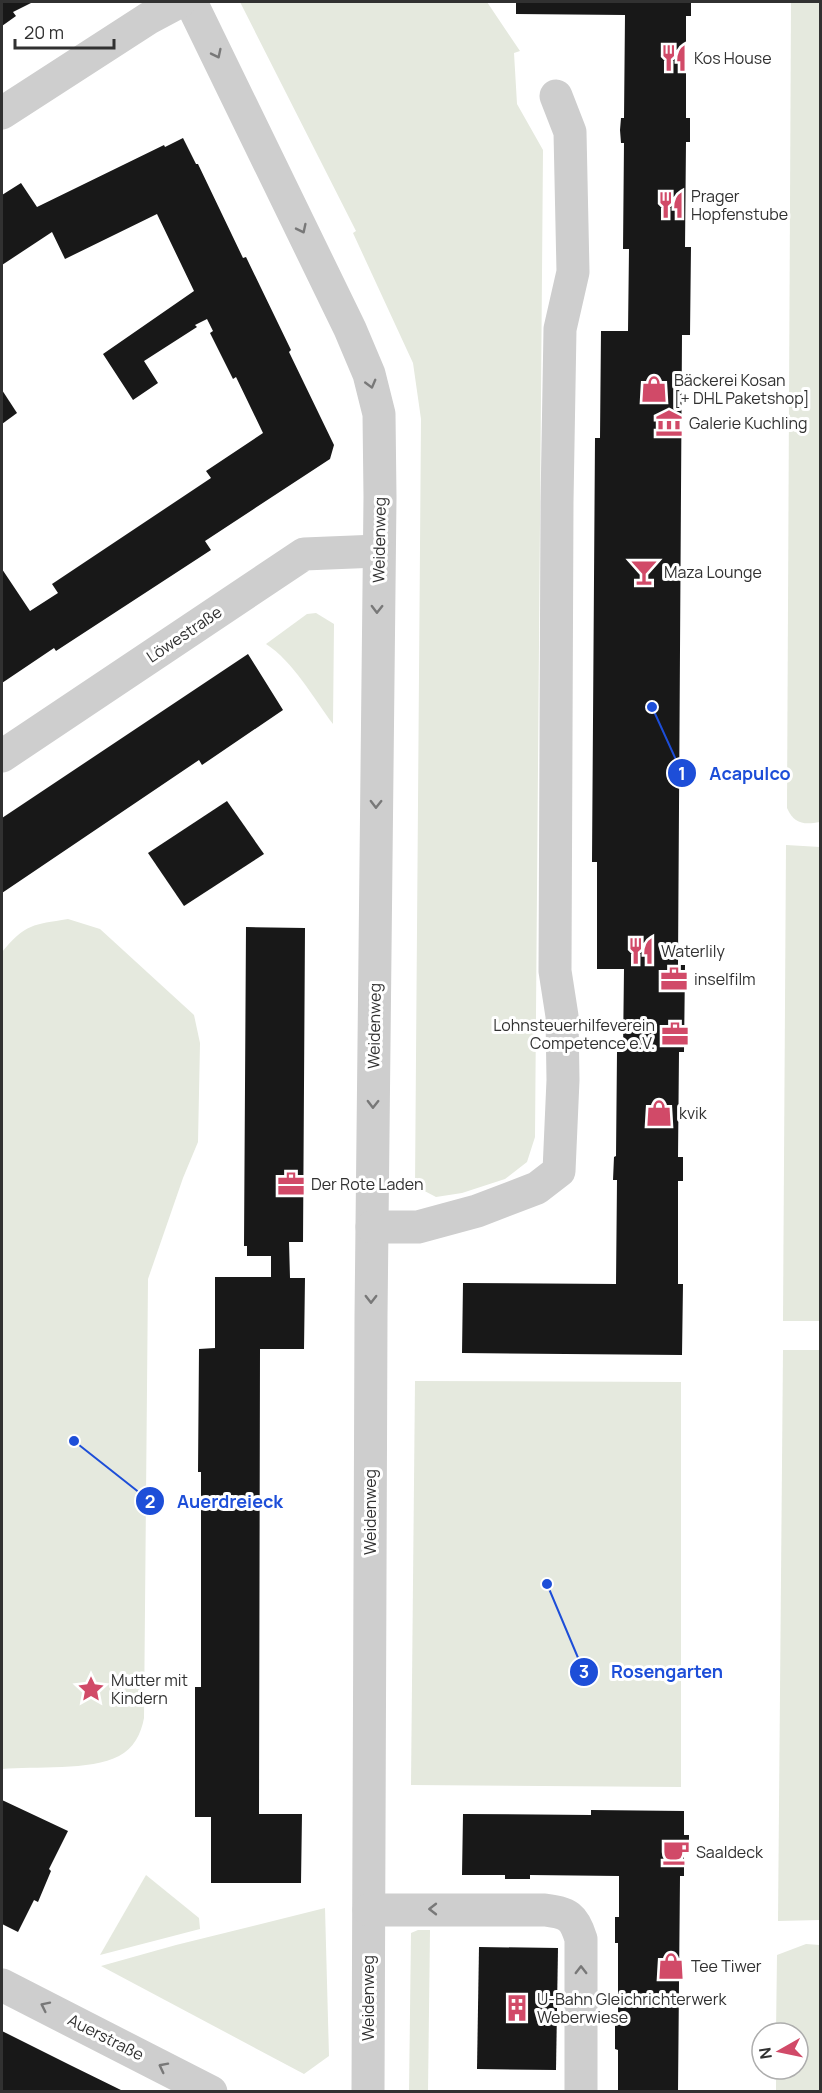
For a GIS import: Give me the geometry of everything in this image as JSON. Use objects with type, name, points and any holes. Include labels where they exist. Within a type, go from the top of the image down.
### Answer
[{"type":"street","points":[[2,113],[149,18],[179,2]]},
{"type":"street","name":"Weidenweg","points":[[191,2],[334,294],[369,374],[379,414],[368,2091]]},
{"type":"street","points":[[372,1227],[418,1227],[477,1211],[537,1188],[559,1171],[563,1080],[562,1016],[555,971],[560,329],[573,272],[570,132],[556,96]]},
{"type":"street","name":"Löwestraße","points":[[2,756],[304,554],[378,551]]},
{"type":"street","points":[[369,1910],[545,1910],[564,1913],[576,1923],[581,1939],[581,2091]]},
{"type":"street","name":"Auerstraße","points":[[2,1985],[211,2091]]},
{"type":"shaded area","points":[[240,2],[487,2],[520,51],[514,53],[517,104],[543,150],[535,1137],[527,1162],[505,1179],[462,1193],[436,1197],[415,1186],[421,419],[413,363],[353,233],[356,231]]},
{"type":"shaded area","points":[[791,2],[820,2],[820,822],[809,823],[796,820],[787,808]]},
{"type":"shaded area","points":[[316,613],[334,624],[333,724],[294,670],[266,644],[307,614]]},
{"type":"shaded area","points":[[786,845],[820,847],[820,1321],[783,1321]]},
{"type":"shaded area","points":[[68,919],[100,929],[194,1015],[200,1043],[198,1142],[148,1279],[144,1718],[141,1730],[129,1749],[107,1761],[78,1766],[2,1769],[2,952],[24,930]]},
{"type":"shaded area","points":[[783,1350],[820,1350],[820,1920],[778,1921]]},
{"type":"shaded area","points":[[415,1381],[681,1382],[681,1787],[411,1785]]},
{"type":"shaded area","points":[[146,1875],[199,1918],[200,1929],[100,1955]]},
{"type":"shaded area","points":[[325,1908],[329,2056],[304,2074],[101,1966],[176,1945]]},
{"type":"shaded area","points":[[418,1930],[430,1930],[428,2091],[409,2091],[411,1933]]},
{"type":"shaded area","points":[[806,1944],[820,1945],[820,2091],[776,2091],[776,2081],[810,2081],[810,2021],[776,2021],[777,1955]]},
{"type":"building","points":[[2,2],[33,2],[13,12],[16,16],[2,26]]},
{"type":"building","points":[[516,2],[691,2],[691,16],[686,16],[686,118],[690,118],[690,142],[686,142],[685,247],[691,247],[690,335],[682,335],[678,965],[685,965],[684,1052],[679,1052],[678,1157],[683,1157],[683,1181],[678,1181],[678,1284],[683,1284],[682,1355],[462,1353],[463,1283],[616,1284],[617,1180],[613,1180],[614,1157],[616,1156],[617,1052],[623,1052],[624,969],[597,969],[597,862],[592,862],[595,438],[600,438],[601,331],[628,331],[629,249],[623,249],[624,143],[621,143],[620,130],[621,118],[624,118],[625,15],[516,14]]},
{"type":"building","points":[[183,138],[243,258],[246,257],[291,350],[289,352],[334,445],[330,459],[205,541],[211,550],[56,651],[54,648],[2,683],[2,569],[30,611],[58,593],[52,584],[211,478],[206,471],[263,433],[236,377],[233,379],[210,333],[213,331],[207,319],[144,361],[158,383],[133,400],[103,354],[194,291],[157,214],[65,259],[52,232],[2,265],[2,195],[21,183],[37,207]]},
{"type":"building","points":[[2,390],[17,413],[2,424]]},
{"type":"building","points":[[248,654],[283,710],[202,765],[199,760],[2,893],[2,818]]},
{"type":"building","points":[[227,801],[264,854],[184,906],[148,853]]},
{"type":"building","points":[[246,927],[305,928],[303,1242],[289,1242],[290,1278],[305,1278],[304,1349],[260,1349],[259,1814],[302,1814],[301,1883],[211,1883],[211,1817],[195,1817],[195,1687],[201,1687],[199,1349],[215,1348],[215,1277],[271,1277],[271,1256],[247,1256],[247,1246],[244,1246]]},
{"type":"building","points":[[2,1800],[68,1831],[49,1869],[51,1871],[38,1902],[34,1900],[18,1932],[2,1924]]},
{"type":"building","points":[[591,1810],[684,1811],[684,1835],[689,1835],[689,1852],[684,1852],[684,1876],[680,1876],[678,2092],[618,2092],[618,2050],[615,2049],[615,2025],[618,2025],[618,1943],[615,1943],[615,1917],[619,1917],[619,1876],[530,1875],[530,1879],[505,1879],[505,1875],[462,1875],[463,1814],[591,1815]]},
{"type":"building","name":"U-Bahn Gleichrichterwerk Weberwiese","points":[[479,1947],[558,1948],[556,2070],[477,2069]]},
{"type":"building","points":[[2,2031],[70,2065],[125,2092],[2,2092]]},
{"type":"place","name":"Kos House","points":[[674,58]]},
{"type":"place","name":"Prager Hopfenstube","points":[[671,205]]},
{"type":"place","name":"Bäckerei Kosan [+ DHL Paketshop]","points":[[654,389]]},
{"type":"place","name":"Galerie Kuchling","points":[[669,423]]},
{"type":"place","name":"Maza Lounge","points":[[644,572]]},
{"type":"place","name":"Acapulco","points":[[652,707]]},
{"type":"place","name":"Waterlily","points":[[641,951]]},
{"type":"place","name":"inselfilm","points":[[674,979]]},
{"type":"place","name":"Lohnsteuerhilfeverein Competence e.V.","points":[[675,1034]]},
{"type":"place","name":"kvik","points":[[659,1113]]},
{"type":"place","name":"Der Rote Laden","points":[[291,1184]]},
{"type":"place","name":"Auerdreieck","points":[[74,1441]]},
{"type":"place","name":"Rosengarten","points":[[547,1584]]},
{"type":"place","name":"Mutter mit Kindern","points":[[91,1689]]},
{"type":"place","name":"Saaldeck","points":[[676,1852]]},
{"type":"place","name":"Tee Tiwer","points":[[671,1966]]},
{"type":"place","name":"U-Bahn Gleichrichterwerk Weberwiese","points":[[517,2008]]}]
